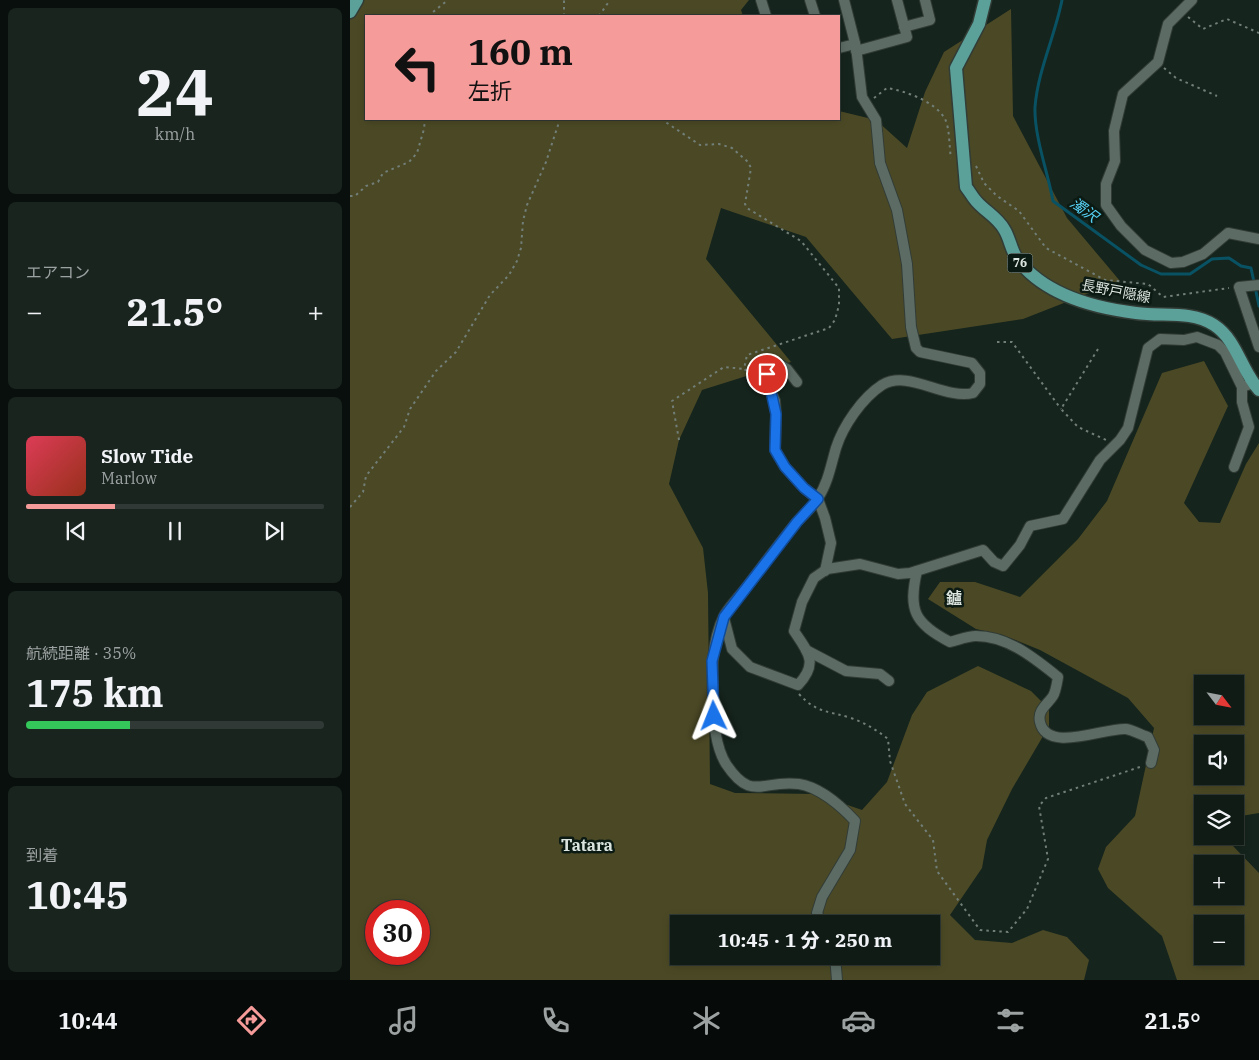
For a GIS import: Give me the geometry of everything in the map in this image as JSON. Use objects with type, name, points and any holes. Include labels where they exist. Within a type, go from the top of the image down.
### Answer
[{"type":"main road","points":[[350,12],[357,0]]},
{"type":"main road","name":"長野戸隠線","points":[[985,0],[979,24],[956,68],[966,187],[977,202],[994,216],[1004,229],[1016,258],[1038,278],[1059,292],[1082,302],[1137,314],[1176,315],[1203,319],[1216,326],[1228,338],[1236,350],[1251,387]]},
{"type":"street","points":[[761,0],[766,15]]},
{"type":"street","points":[[810,0],[814,15]]},
{"type":"street","points":[[819,915],[822,897],[850,850],[855,821],[842,808],[814,790],[800,784],[753,788],[744,785],[725,762],[719,749],[714,716],[712,661],[724,617],[797,522],[818,499],[830,475],[836,447],[847,423],[882,386],[891,381],[910,381],[961,396],[973,393],[980,384],[980,373],[972,364],[920,352],[916,348],[910,327],[907,264],[897,210],[880,163],[876,120],[862,97],[856,48],[844,0]]},
{"type":"street","points":[[840,48],[856,48],[907,37],[897,0]]},
{"type":"street","points":[[904,27],[930,20],[925,0]]},
{"type":"street","points":[[1192,0],[1168,24],[1158,62],[1123,94],[1114,131],[1115,161],[1106,184],[1106,205],[1121,226],[1145,250],[1172,263],[1183,262],[1203,254],[1228,233],[1259,239]]},
{"type":"street","points":[[1259,285],[1244,287],[1259,347]]},
{"type":"street","points":[[724,617],[732,649],[750,667],[798,685],[806,676],[811,664],[806,650],[794,631],[802,602],[814,578],[825,570],[860,564],[898,574],[917,571],[983,550],[994,562],[1002,566],[1020,545],[1030,526],[1063,519],[1100,460],[1128,428],[1148,348],[1160,339],[1184,340],[1198,337],[1218,345],[1251,387],[1242,402],[1249,427],[1234,467]]},
{"type":"street","points":[[797,382],[787,369],[772,360],[765,363],[768,385],[776,414],[775,450],[785,467],[804,488],[818,499],[826,518],[831,543],[825,570]]},
{"type":"street","points":[[917,571],[912,594],[913,608],[916,616],[932,631],[950,642],[976,636],[1006,642],[1034,658],[1058,677],[1054,695],[1041,711],[1040,722],[1046,733],[1076,739],[1104,731],[1127,729],[1148,737],[1154,750],[1150,763]]},
{"type":"street","points":[[806,650],[846,671],[880,674],[889,681]]},
{"type":"street","points":[[836,965],[837,980]]},
{"type":"path","points":[[429,15],[448,0]]},
{"type":"path","points":[[564,0],[564,15]]},
{"type":"path","points":[[600,15],[610,0]]},
{"type":"path","points":[[1180,12],[1203,29],[1227,19],[1259,34]]},
{"type":"path","points":[[1158,62],[1176,78],[1217,96]]},
{"type":"path","points":[[867,106],[887,88],[900,90],[930,104],[945,119],[951,159],[964,166],[977,166],[984,183],[1019,211],[1046,248],[1105,280],[1148,284],[1163,297],[1244,287]]},
{"type":"path","points":[[350,196],[356,196],[366,186],[378,182],[383,173],[409,162],[417,153],[425,120]]},
{"type":"path","points":[[350,506],[364,492],[366,476],[404,427],[410,409],[436,371],[456,352],[490,295],[509,275],[521,248],[523,221],[527,205],[546,162],[560,120]]},
{"type":"path","points":[[662,120],[700,145],[719,144],[732,148],[748,162],[750,168],[746,208],[802,241],[839,288],[839,305],[835,320],[829,328],[748,355],[744,369]]},
{"type":"path","points":[[997,342],[1012,342],[1062,409],[1078,427],[1115,445]]},
{"type":"path","points":[[1062,409],[1098,349]]},
{"type":"path","points":[[679,440],[672,401],[724,367],[744,369],[768,385]]},
{"type":"path","points":[[790,682],[809,704],[829,714],[850,718],[875,728],[888,739],[890,761],[905,804],[933,840],[938,871],[980,930],[1008,932],[1027,909],[1048,859],[1039,806],[1046,798],[1150,763]]},
{"type":"shaded area","points":[[350,0],[749,0],[741,10],[743,15],[365,15],[365,120],[840,120],[840,111],[876,120],[907,148],[925,92],[944,52],[1011,9],[1013,116],[1067,218],[1120,281],[1023,319],[892,339],[806,237],[721,208],[706,259],[791,362],[702,390],[679,440],[669,484],[703,548],[708,593],[710,784],[735,793],[816,794],[862,810],[887,782],[912,715],[927,692],[978,666],[1031,691],[1049,709],[1049,726],[1012,789],[987,840],[982,868],[950,915],[975,940],[1012,943],[1043,930],[1067,937],[1089,960],[1084,980],[350,980]]},
{"type":"shaded area","points":[[1204,361],[1228,406],[1184,503],[1199,522],[1220,523],[1246,464],[1259,443],[1259,813],[1244,816],[1244,795],[1194,795],[1194,845],[1233,845],[1242,855],[1194,855],[1194,905],[1244,905],[1244,857],[1259,873],[1259,980],[1177,980],[1162,936],[1108,888],[1098,869],[1106,847],[1135,816],[1154,728],[1128,698],[1040,650],[1003,635],[976,629],[928,599],[940,582],[975,582],[1020,597],[1078,539],[1107,501],[1162,373]]},
{"type":"waterway","name":"濁沢","points":[[1062,0],[1043,66],[1035,107],[1039,142],[1053,201],[1141,265],[1161,274],[1190,274],[1212,259],[1229,258],[1241,266],[1251,268],[1259,306]]},
{"type":"district","name":"鑪","points":[[954,598]]},
{"type":"district","name":"Tatara","points":[[587,845]]},
{"type":"route","points":[[714,716],[712,661],[724,617],[797,522],[818,499],[804,488],[785,467],[775,450],[776,414],[767,374]]}]
